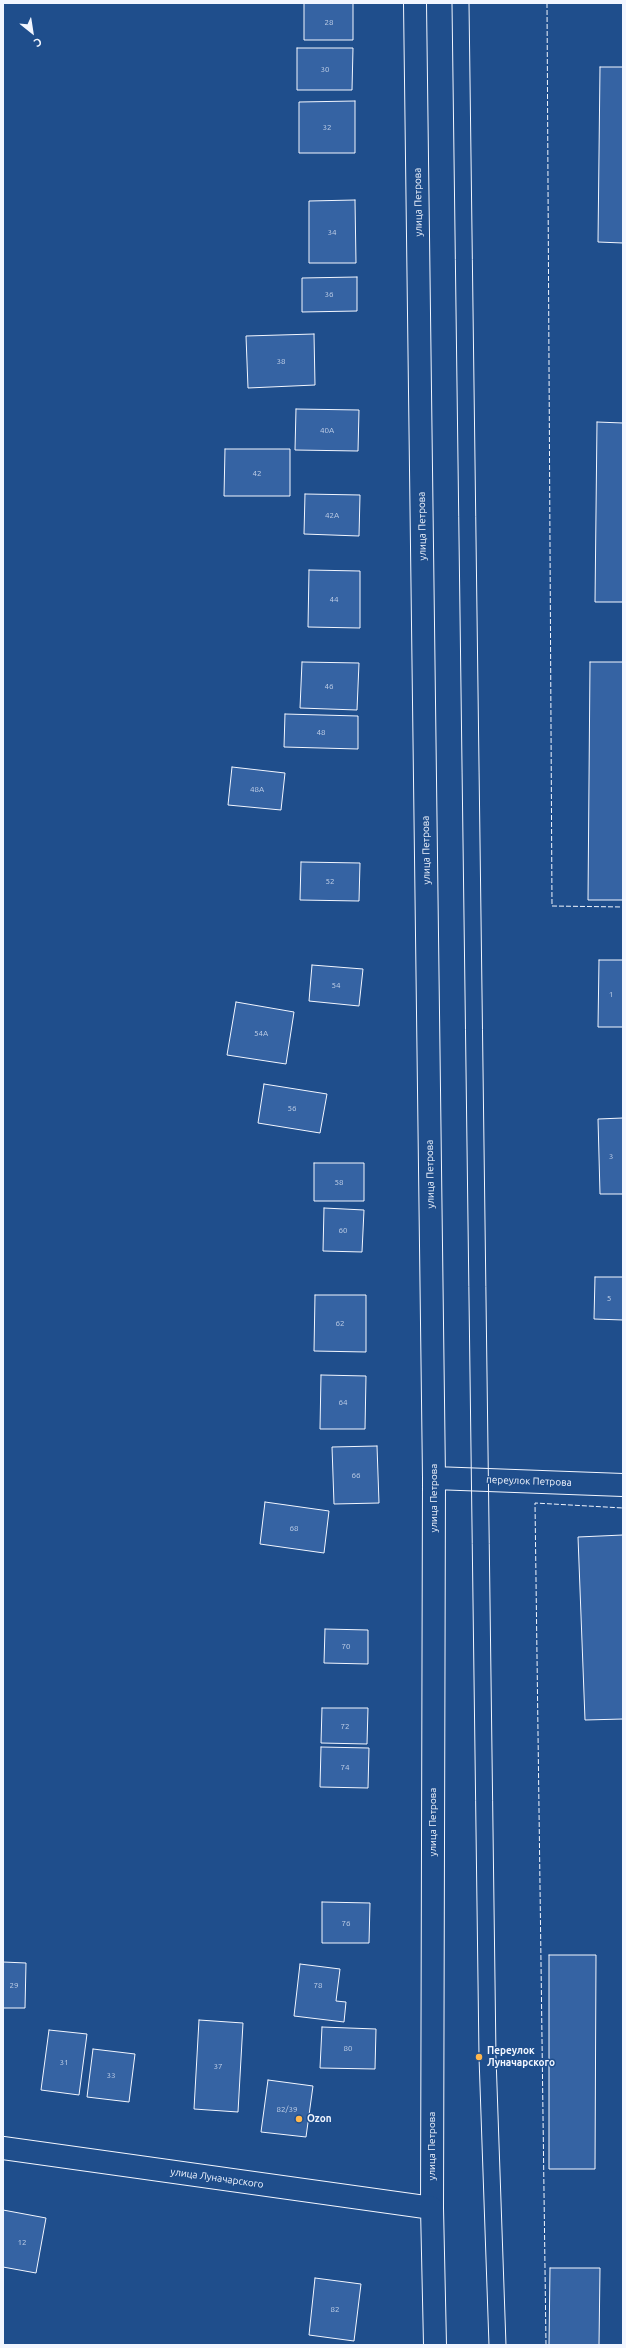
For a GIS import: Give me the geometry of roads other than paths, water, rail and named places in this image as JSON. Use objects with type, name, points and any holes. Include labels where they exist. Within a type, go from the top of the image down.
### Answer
[{"type":"street","name":"улица Петрова","points":[[415,3],[434,1478],[432,2208],[435,2345]]},
{"type":"street","name":"переулок Петрова","points":[[434,1478],[623,1485]]},
{"type":"street","name":"улица Луначарского","points":[[3,2148],[432,2208]]},
{"type":"tram line","points":[[452,3],[479,2057],[489,2345]]},
{"type":"tram line","points":[[469,3],[496,2057],[506,2345]]},
{"type":"place","name":"Переулок Луначарского","points":[[479,2057]]},
{"type":"place","name":"Ozon","points":[[299,2119]]}]
